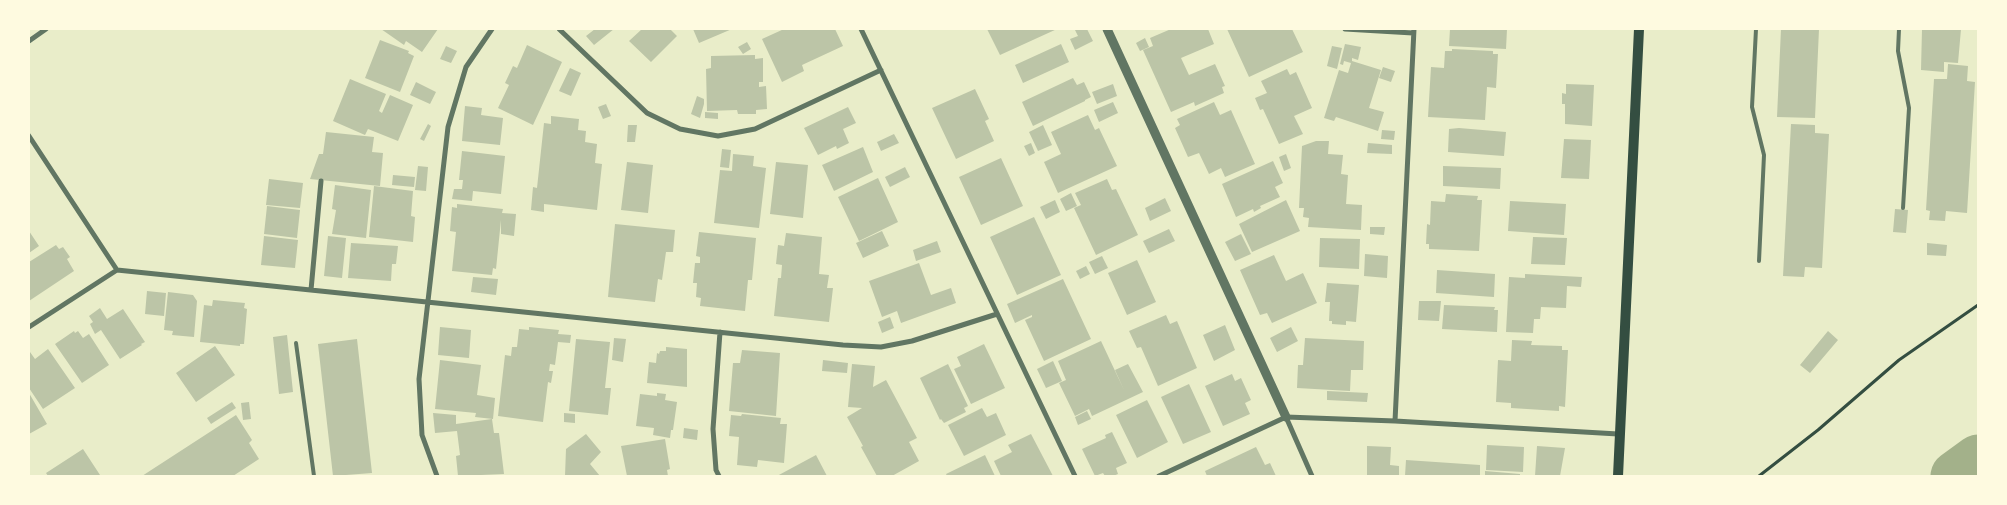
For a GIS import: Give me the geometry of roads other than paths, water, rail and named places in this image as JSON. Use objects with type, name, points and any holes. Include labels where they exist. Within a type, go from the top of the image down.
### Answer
[{"type":"main road","points":[[1618,476],[1618,434],[1639,29]]},
{"type":"street","points":[[29,41],[46,29]]},
{"type":"street","points":[[437,476],[422,435],[419,379],[448,128],[466,67],[492,29]]},
{"type":"street","points":[[560,29],[648,114],[680,130],[718,136],[755,130],[881,70]]},
{"type":"street","points":[[861,29],[1075,476]]},
{"type":"street","points":[[1107,29],[1312,476]]},
{"type":"street","points":[[1345,29],[1413,31],[1395,421]]},
{"type":"street","points":[[29,136],[117,270]]},
{"type":"street","points":[[310,290],[322,181]]},
{"type":"street","points":[[29,327],[117,270],[843,345],[881,347],[912,341],[997,314]]},
{"type":"street","points":[[719,476],[716,470],[713,429],[720,332]]},
{"type":"street","points":[[1159,476],[1286,418],[1395,421],[1618,434]]},
{"type":"lane","points":[[1756,29],[1752,107],[1764,155],[1758,261]]},
{"type":"lane","points":[[1899,29],[1898,51],[1909,108],[1903,208]]},
{"type":"lane","points":[[296,343],[314,476]]},
{"type":"waterway","points":[[1956,476],[1978,460]]}]
